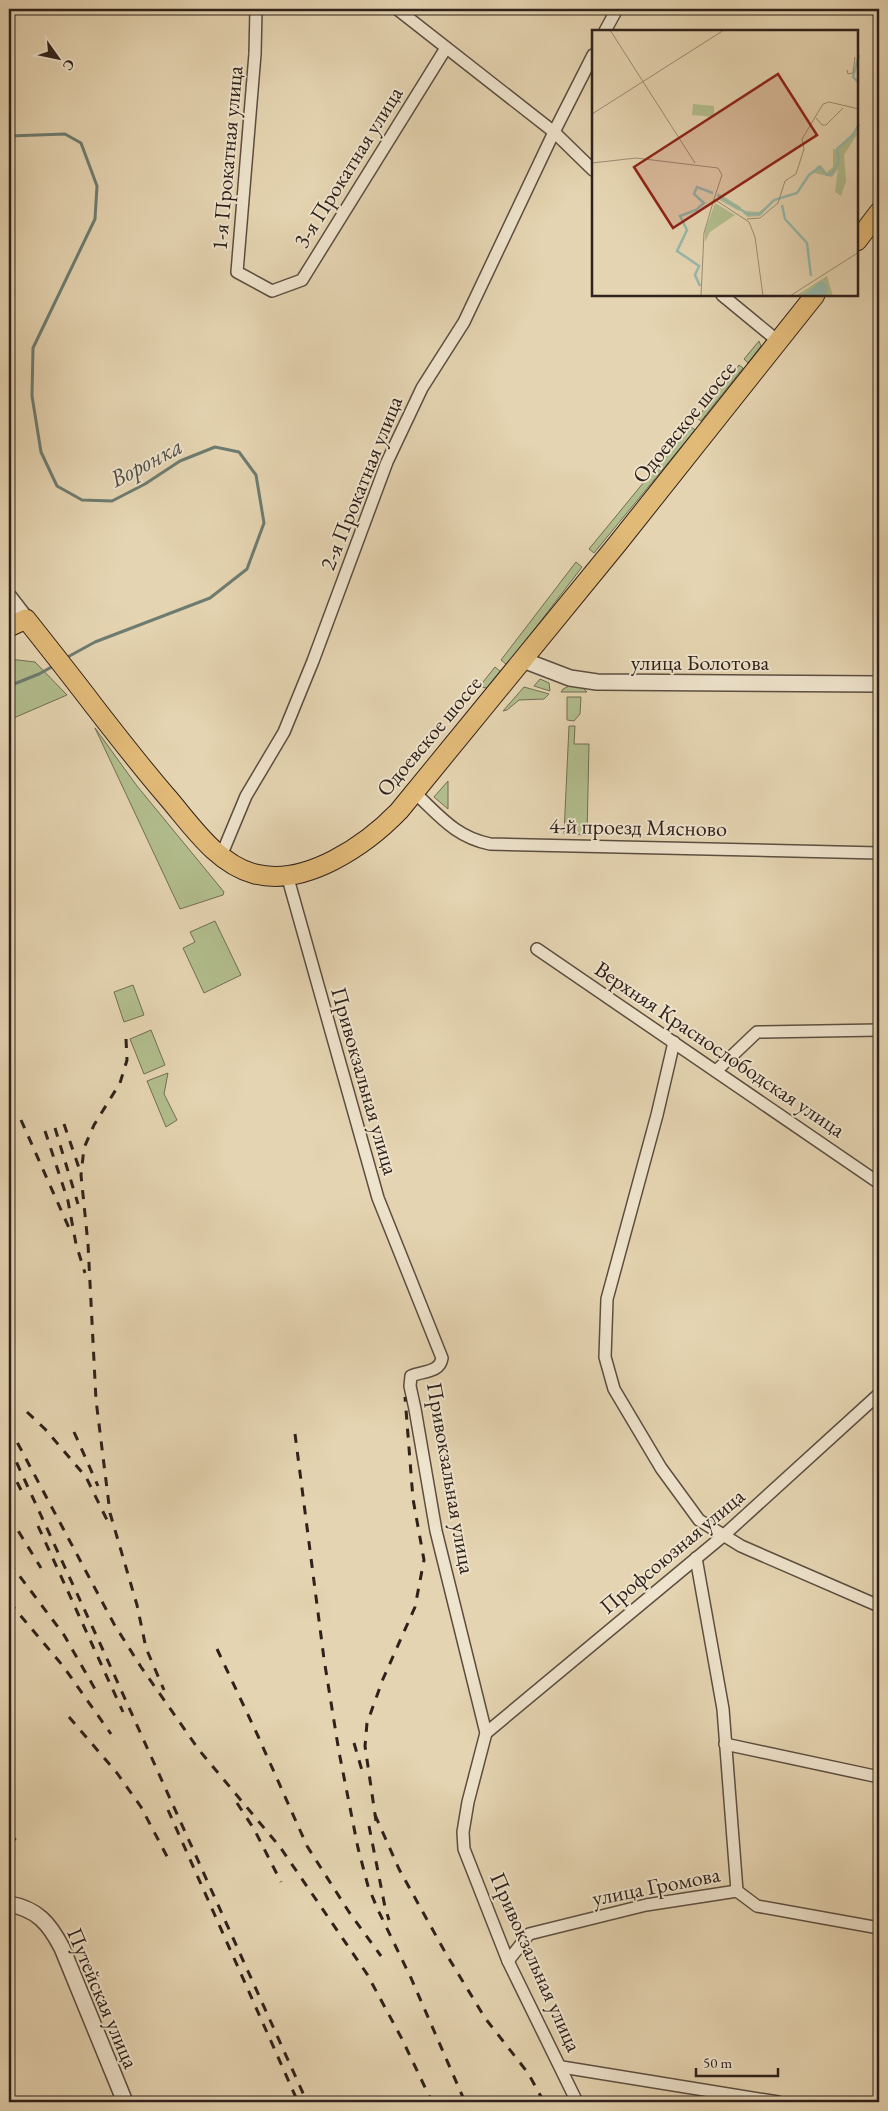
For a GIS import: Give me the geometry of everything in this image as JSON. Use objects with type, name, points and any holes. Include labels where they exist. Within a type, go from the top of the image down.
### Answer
[{"type":"main road","points":[[858,240],[879,212]]},
{"type":"main road","name":"Одоевское шоссе","points":[[26,619],[138,762],[199,835],[221,856],[242,869],[257,874],[287,876],[316,868],[364,842],[381,829],[414,792],[523,660],[814,296]]},
{"type":"main road","points":[[9,627],[26,619]]},
{"type":"street","name":"1-я Прокатная улица","points":[[256,9],[255,54],[238,272],[272,292]]},
{"type":"street","points":[[398,9],[554,132],[592,169]]},
{"type":"street","points":[[605,30],[613,11]]},
{"type":"street","name":"3-я Прокатная улица","points":[[272,292],[302,280],[446,48]]},
{"type":"street","name":"2-я Прокатная улица","points":[[221,856],[246,796],[284,732],[314,662],[387,462],[422,388],[464,322],[554,132],[592,57]]},
{"type":"street","points":[[723,296],[779,342]]},
{"type":"street","points":[[9,598],[26,619]]},
{"type":"street","name":"улица Болотова","points":[[523,660],[570,678],[597,682],[879,684]]},
{"type":"street","name":"4-й проезд Мясново","points":[[414,792],[458,833],[490,844],[879,853]]},
{"type":"street","name":"Привокзальная улица","points":[[287,876],[378,1198],[442,1358],[438,1368],[411,1376],[410,1386],[416,1409],[436,1531],[486,1733],[468,1802],[463,1832],[464,1848],[508,1961],[577,2102]]},
{"type":"street","name":"Верхняя Краснослободская улица","points":[[537,949],[879,1183]]},
{"type":"street","points":[[716,1071],[757,1032],[879,1030]]},
{"type":"street","points":[[674,1042],[657,1115],[607,1299],[605,1357],[614,1389],[661,1468],[699,1520],[723,1536],[879,1606]]},
{"type":"street","name":"Профсоюзная улица","points":[[486,1733],[723,1536],[879,1394]]},
{"type":"street","points":[[696,1558],[722,1709],[737,1891]]},
{"type":"street","points":[[725,1744],[879,1777]]},
{"type":"street","name":"улица Громова","points":[[508,1961],[529,1934],[646,1905],[737,1891],[758,1906],[879,1928]]},
{"type":"street","name":"Путейская улица","points":[[9,1904],[19,1906],[38,1915],[52,1929],[62,1948],[125,2102]]},
{"type":"street","points":[[562,2068],[778,2102]]},
{"type":"green space","points":[[759,341],[761,346],[748,363],[744,359]]},
{"type":"green space","points":[[739,365],[743,368],[701,421],[697,418]]},
{"type":"green space","points":[[690,426],[695,430],[594,553],[589,549]]},
{"type":"green space","points":[[576,562],[582,567],[507,665],[501,660]]},
{"type":"green space","points":[[9,659],[35,662],[67,695],[9,720]]},
{"type":"green space","points":[[495,667],[501,672],[487,688],[479,687]]},
{"type":"green space","points":[[540,679],[549,683],[550,691],[534,686]]},
{"type":"green space","points":[[571,685],[581,686],[587,692],[561,692]]},
{"type":"green space","points":[[524,687],[549,694],[544,699],[519,700],[503,711]]},
{"type":"green space","points":[[567,697],[581,697],[580,714],[574,721],[567,720]]},
{"type":"green space","points":[[569,726],[575,726],[574,744],[589,744],[587,835],[564,834]]},
{"type":"green space","points":[[95,728],[137,786],[224,892],[223,895],[180,909]]},
{"type":"green space","points":[[448,781],[448,809],[434,797]]},
{"type":"green space","points":[[215,921],[241,975],[204,993],[183,948],[195,942],[190,932]]},
{"type":"green space","points":[[133,985],[144,1015],[124,1022],[114,992]]},
{"type":"green space","points":[[151,1030],[165,1065],[144,1074],[130,1039]]},
{"type":"green space","points":[[168,1073],[164,1094],[177,1120],[166,1127],[147,1081]]},
{"type":"waterway","name":"Воронка","points":[[9,136],[65,134],[81,143],[97,186],[95,219],[33,348],[32,396],[41,452],[57,486],[82,500],[112,501],[145,484],[180,461],[215,447],[239,452],[256,475],[264,523],[247,569],[210,598],[95,642],[64,659]]},
{"type":"waterway","name":"Воронка","points":[[9,686],[39,674],[55,665]]},
{"type":"railway","points":[[126,1039],[127,1060],[120,1083],[94,1125],[84,1148],[81,1175],[88,1244],[96,1400],[110,1513],[137,1605],[146,1648],[164,1690]]},
{"type":"railway","points":[[21,1120],[69,1228]]},
{"type":"railway","points":[[64,1124],[80,1171]]},
{"type":"railway","points":[[55,1128],[78,1204]]},
{"type":"railway","points":[[45,1131],[68,1201],[76,1244],[85,1273]]},
{"type":"railway","points":[[376,1821],[365,1746],[367,1723],[383,1679],[415,1607],[424,1560],[413,1499],[405,1397]]},
{"type":"railway","points":[[27,1412],[45,1429],[86,1477],[108,1522]]},
{"type":"railway","points":[[9,1427],[114,1624],[141,1667],[199,1750],[280,1847],[367,1974],[402,2039],[432,2102]]},
{"type":"railway","points":[[74,1432],[98,1486]]},
{"type":"railway","points":[[295,1434],[324,1659],[339,1752],[358,1848],[368,1886],[378,1910],[411,1978],[465,2102]]},
{"type":"railway","points":[[9,1446],[307,2102]]},
{"type":"railway","points":[[9,1466],[21,1490]]},
{"type":"railway","points":[[9,1516],[41,1568]]},
{"type":"railway","points":[[38,1526],[123,1712]]},
{"type":"railway","points":[[9,1562],[64,1635],[95,1689]]},
{"type":"railway","points":[[9,1602],[63,1666],[111,1734]]},
{"type":"railway","points":[[217,1649],[307,1846],[349,1912],[381,1956]]},
{"type":"railway","points":[[69,1717],[117,1773],[141,1807],[171,1864]]},
{"type":"railway","points":[[354,1743],[363,1774]]},
{"type":"railway","points":[[237,1803],[254,1829],[281,1882]]},
{"type":"railway","points":[[168,1810],[298,2102]]},
{"type":"railway","points":[[375,1815],[399,1869],[445,1952],[485,2018],[528,2073],[544,2102]]},
{"type":"railway","points":[[369,1826],[389,1920]]},
{"type":"railway","points":[[9,1834],[21,1845]]}]
